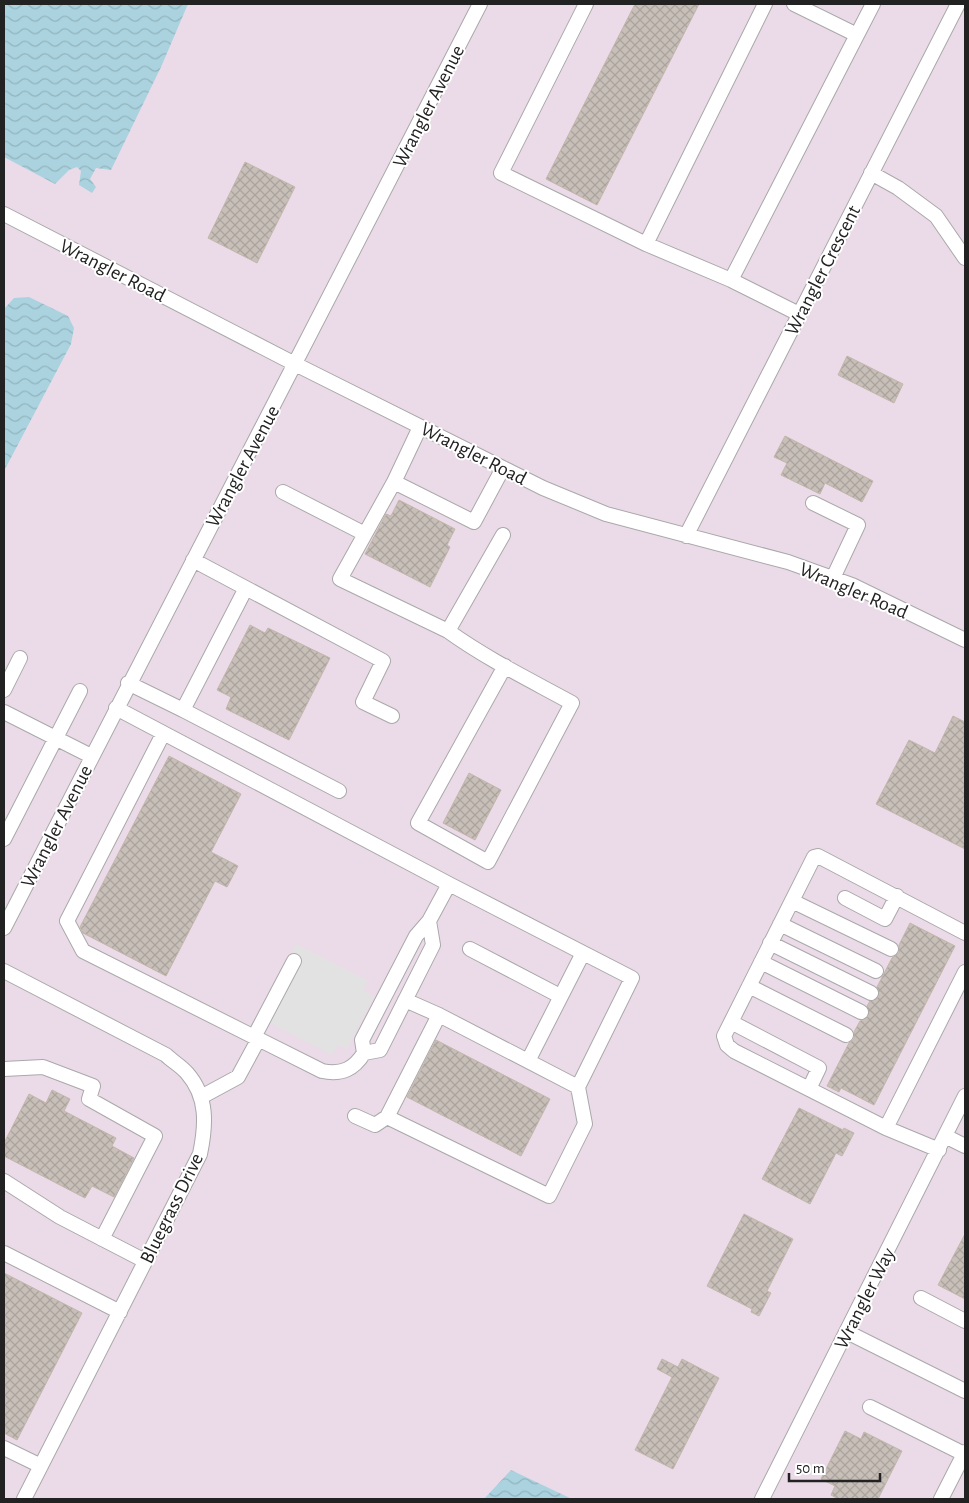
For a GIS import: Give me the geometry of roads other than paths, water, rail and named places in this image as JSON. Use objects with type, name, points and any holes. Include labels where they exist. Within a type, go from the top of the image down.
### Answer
[{"type":"street","name":"Wrangler Avenue","points":[[4,928],[128,683],[480,4]]},
{"type":"street","points":[[586,4],[501,174],[646,244],[731,280],[799,314]]},
{"type":"street","points":[[646,244],[765,4]]},
{"type":"street","points":[[794,4],[811,8],[857,35]]},
{"type":"street","points":[[731,280],[874,4]]},
{"type":"street","name":"Wrangler Crescent","points":[[686,536],[958,4]]},
{"type":"street","points":[[871,173],[898,188],[936,216],[965,258]]},
{"type":"street","name":"Wrangler Road","points":[[4,214],[295,364],[543,488],[606,514],[788,562],[833,578],[852,585],[965,640]]},
{"type":"street","points":[[420,427],[394,482],[340,579],[448,631],[475,650],[505,666],[572,703],[488,862],[418,823],[505,666]]},
{"type":"street","points":[[394,482],[474,522],[503,468]]},
{"type":"street","points":[[283,492],[365,534]]},
{"type":"street","points":[[813,504],[858,525],[833,578]]},
{"type":"street","points":[[448,631],[503,535]]},
{"type":"street","points":[[192,560],[383,661],[363,702],[392,716]]},
{"type":"street","points":[[183,710],[246,588]]},
{"type":"street","points":[[4,690],[20,658]]},
{"type":"street","points":[[128,683],[339,791]]},
{"type":"street","points":[[4,839],[80,691]]},
{"type":"street","points":[[116,708],[449,884],[632,978],[578,1087],[585,1124],[549,1196],[387,1117]]},
{"type":"street","points":[[4,712],[91,756]]},
{"type":"street","points":[[163,734],[67,921],[83,951],[256,1039],[328,1072],[340,1072],[352,1068],[364,1053],[380,1050],[433,945],[429,921]]},
{"type":"street","points":[[939,1150],[886,1128],[727,1046],[724,1036],[814,857],[818,856],[965,933]]},
{"type":"street","points":[[364,1053],[362,1040],[416,936],[429,921],[449,884]]},
{"type":"street","points":[[845,898],[885,919],[897,896]]},
{"type":"street","points":[[792,902],[891,949]]},
{"type":"street","points":[[780,924],[876,971]]},
{"type":"street","points":[[770,944],[871,993]]},
{"type":"street","points":[[470,949],[560,996]]},
{"type":"street","points":[[528,1061],[582,953]]},
{"type":"street","points":[[201,1097],[238,1077],[294,961]]},
{"type":"street","points":[[761,962],[861,1012]]},
{"type":"street","name":"Bluegrass Drive","points":[[4,970],[166,1056],[187,1072],[201,1097],[206,1124],[200,1154],[24,1499]]},
{"type":"street","points":[[886,1128],[965,972]]},
{"type":"street","points":[[749,986],[846,1035]]},
{"type":"street","points":[[405,1000],[439,1015],[578,1087]]},
{"type":"street","points":[[355,1116],[375,1125],[387,1117],[439,1015]]},
{"type":"street","points":[[731,1022],[819,1068],[809,1089]]},
{"type":"street","points":[[4,1069],[43,1067],[93,1086],[89,1100],[155,1136],[102,1239]]},
{"type":"street","name":"Wrangler Way","points":[[762,1499],[965,1096]]},
{"type":"street","points":[[945,1136],[965,1146]]},
{"type":"street","points":[[4,1181],[60,1217],[145,1262]]},
{"type":"street","points":[[4,1253],[120,1312]]},
{"type":"street","points":[[921,1298],[965,1321]]},
{"type":"street","points":[[847,1332],[965,1392]]},
{"type":"street","points":[[870,1407],[965,1453],[941,1499]]},
{"type":"street","points":[[4,1448],[41,1466]]},
{"type":"water","points":[[4,4],[188,4],[161,67],[111,170],[96,168],[90,179],[96,187],[92,193],[79,185],[81,171],[77,167],[69,170],[55,184],[4,157]]},
{"type":"water","points":[[29,297],[68,316],[74,328],[71,344],[4,471],[4,309],[14,298]]},
{"type":"water","points":[[511,1470],[572,1499],[484,1499]]}]
